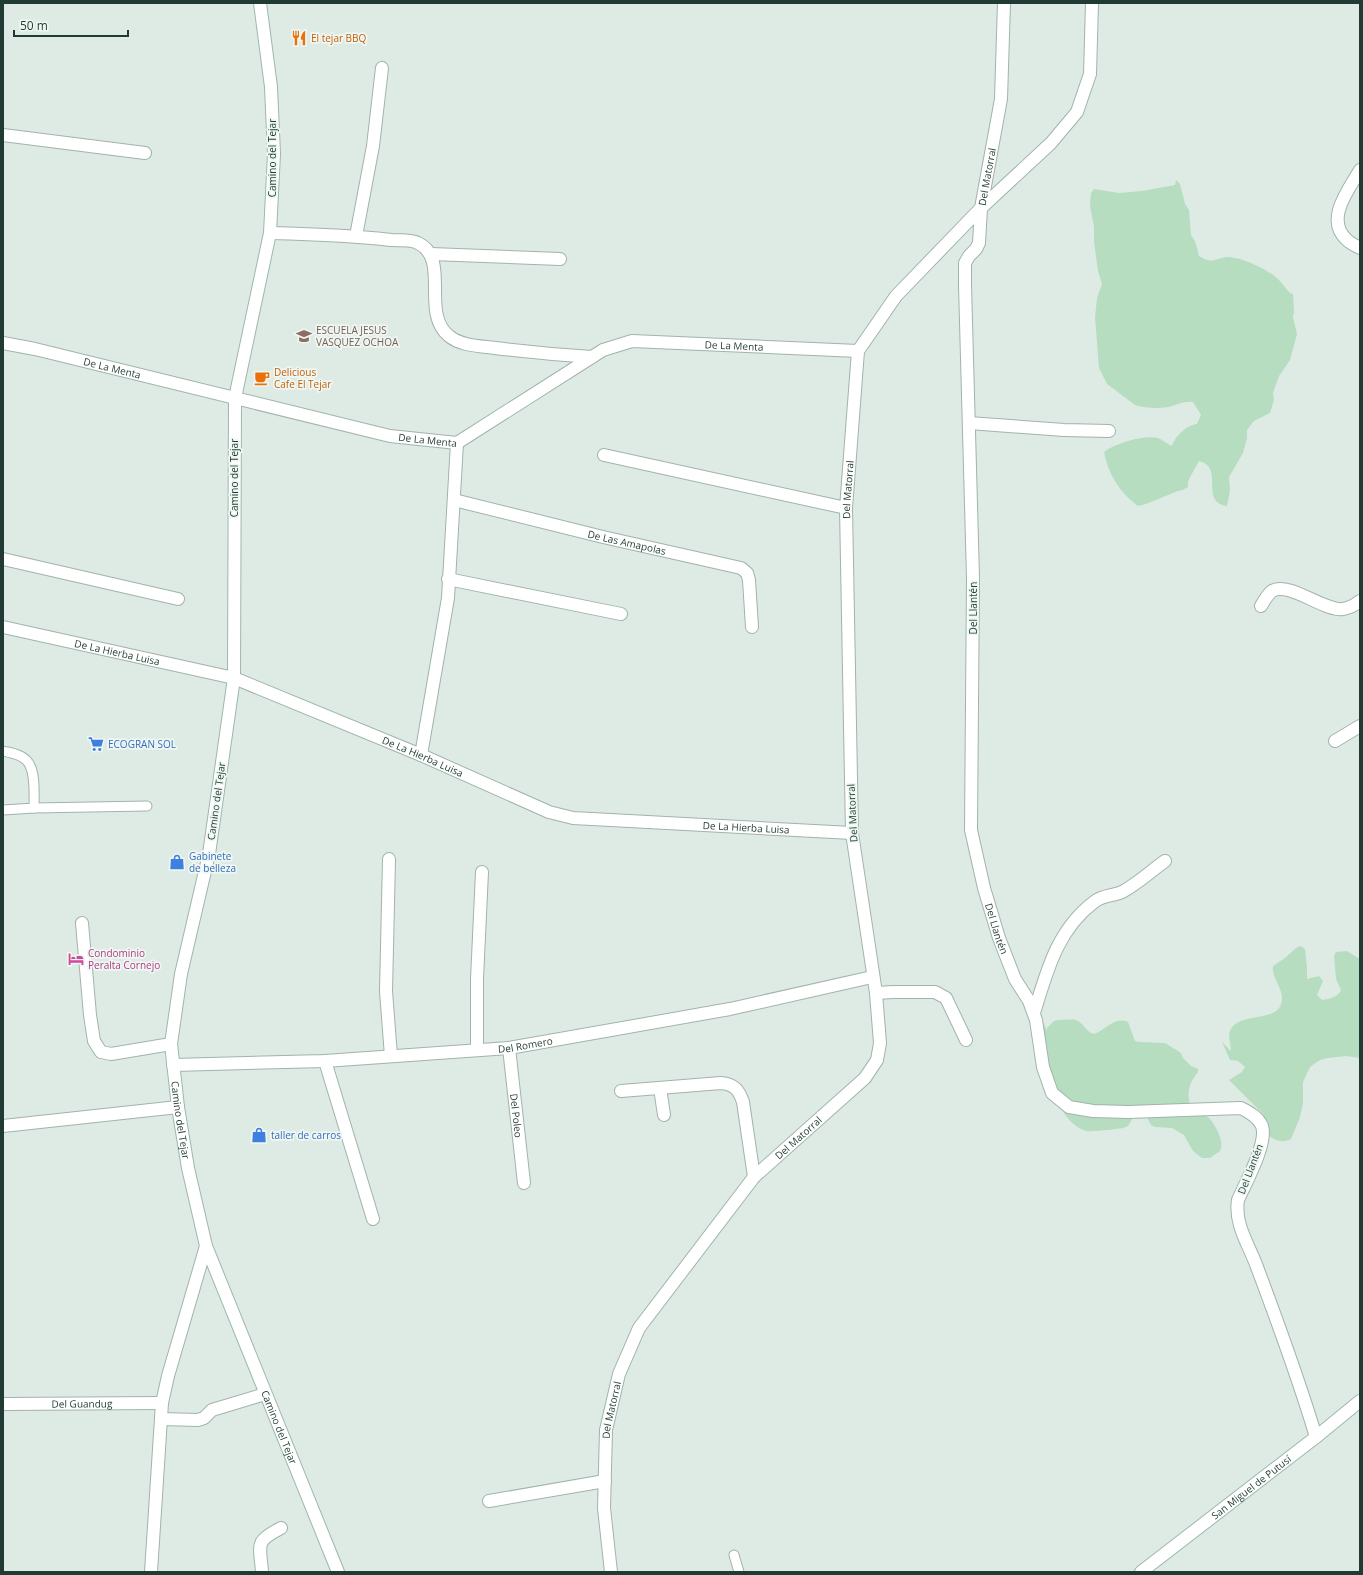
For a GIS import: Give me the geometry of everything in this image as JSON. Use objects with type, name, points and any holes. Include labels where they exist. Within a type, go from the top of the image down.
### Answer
[{"type":"street","name":"Camino del Tejar","points":[[260,3],[272,102],[274,154],[270,233],[235,398],[234,678],[209,854],[181,974],[171,1044],[178,1107],[188,1168],[206,1246],[338,1572]]},
{"type":"street","name":"Del Matorral","points":[[611,1572],[604,1508],[606,1430],[619,1374],[639,1328],[754,1177],[865,1078],[877,1060],[880,1043],[876,993],[872,977],[852,833],[846,508],[858,352],[896,296],[981,208],[1001,99],[1004,3]]},
{"type":"street","points":[[981,208],[1051,143],[1077,112],[1090,74],[1092,3]]},
{"type":"street","points":[[356,236],[373,146],[382,68]]},
{"type":"street","points":[[3,135],[145,153]]},
{"type":"street","points":[[1360,170],[1339,206],[1337,224],[1346,240],[1360,248]]},
{"type":"street","name":"Del Llantén","points":[[981,208],[979,243],[976,249],[969,256],[964,274],[973,578],[971,830],[984,888],[999,938],[1016,979],[1034,1013],[1040,1038],[1043,1067],[1052,1093],[1069,1107],[1093,1111],[1128,1112],[1241,1108],[1254,1115],[1262,1127],[1262,1146],[1238,1200],[1238,1219],[1257,1266],[1302,1389],[1316,1437]]},
{"type":"street","points":[[270,233],[356,236],[418,242],[431,254],[435,272],[434,304],[439,323],[449,336],[466,344],[530,352],[592,357]]},
{"type":"street","points":[[431,254],[560,259]]},
{"type":"street","name":"De La Menta","points":[[3,343],[35,349],[390,436],[457,443],[603,350],[632,341],[858,352]]},
{"type":"street","points":[[969,423],[1064,430],[1108,431]]},
{"type":"street","points":[[421,755],[448,598],[457,443]]},
{"type":"street","points":[[604,456],[846,508]]},
{"type":"street","name":"De Las Amapolas","points":[[454,500],[603,537],[741,568],[747,573],[749,580],[752,626]]},
{"type":"street","points":[[3,559],[178,599]]},
{"type":"street","points":[[448,579],[621,614]]},
{"type":"street","points":[[1261,606],[1266,597],[1273,591],[1280,589],[1300,594],[1336,608],[1343,609],[1354,606],[1360,601]]},
{"type":"street","name":"De La Hierba Luisa","points":[[3,627],[234,678],[421,755],[548,812],[573,818],[852,833]]},
{"type":"street","points":[[1335,741],[1360,726]]},
{"type":"street","points":[[389,859],[386,992],[391,1056]]},
{"type":"street","points":[[1034,1013],[1048,966],[1059,940],[1074,921],[1094,901],[1123,891],[1165,861]]},
{"type":"street","points":[[477,1050],[477,979],[482,872]]},
{"type":"street","points":[[82,923],[90,1015],[94,1040],[101,1052],[111,1054],[171,1044]]},
{"type":"street","name":"Del Romero","points":[[173,1065],[324,1061],[509,1048],[730,1009],[872,977]]},
{"type":"street","points":[[876,993],[935,992],[946,998],[966,1040]]},
{"type":"street","name":"Del Poleo","points":[[509,1048],[524,1183]]},
{"type":"street","points":[[324,1061],[373,1219]]},
{"type":"street","points":[[621,1091],[721,1083],[728,1084],[735,1088],[740,1094],[743,1102],[754,1177]]},
{"type":"street","points":[[660,1088],[664,1115]]},
{"type":"street","points":[[3,1126],[178,1107]]},
{"type":"street","points":[[151,1572],[162,1403],[170,1368],[206,1246]]},
{"type":"street","points":[[161,1419],[198,1420],[204,1418],[212,1410],[265,1394]]},
{"type":"street","name":"San Miguel de Putusí","points":[[1141,1572],[1316,1437],[1360,1400]]},
{"type":"street","name":"Del Guandug","points":[[3,1404],[162,1403]]},
{"type":"street","points":[[489,1501],[605,1481]]},
{"type":"street","points":[[262,1572],[260,1546],[262,1540],[266,1536],[281,1528]]},
{"type":"lane","points":[[3,751],[18,754],[28,761],[32,772],[34,808]]},
{"type":"lane","points":[[3,810],[147,806]]},
{"type":"lane","points":[[734,1555],[739,1572]]},
{"type":"green space","points":[[1176,180],[1180,184],[1185,204],[1189,210],[1191,235],[1195,241],[1199,256],[1211,261],[1228,257],[1240,259],[1262,268],[1274,275],[1290,293],[1293,294],[1293,317],[1297,334],[1290,360],[1279,376],[1273,393],[1274,400],[1270,413],[1254,421],[1247,430],[1247,438],[1243,453],[1229,477],[1230,491],[1227,506],[1219,503],[1214,498],[1210,470],[1207,464],[1199,461],[1188,481],[1188,487],[1138,506],[1120,489],[1108,468],[1104,452],[1123,443],[1152,437],[1158,438],[1172,446],[1176,438],[1182,432],[1189,426],[1197,424],[1201,415],[1193,402],[1186,402],[1160,408],[1135,405],[1107,384],[1099,368],[1095,317],[1097,298],[1102,284],[1098,271],[1094,242],[1094,227],[1090,206],[1091,193],[1094,189],[1119,193],[1142,191],[1175,185]]},
{"type":"green space","points":[[1301,946],[1305,949],[1307,979],[1319,976],[1323,981],[1317,995],[1322,1000],[1336,996],[1341,990],[1336,979],[1334,956],[1336,952],[1347,951],[1360,959],[1360,1058],[1346,1056],[1328,1058],[1320,1060],[1310,1067],[1303,1082],[1303,1103],[1300,1117],[1291,1139],[1279,1141],[1269,1136],[1263,1114],[1229,1080],[1242,1072],[1245,1067],[1238,1061],[1230,1060],[1222,1042],[1231,1051],[1229,1035],[1232,1027],[1238,1022],[1271,1014],[1277,1010],[1281,1004],[1282,994],[1274,975],[1273,966],[1296,948]]},
{"type":"green space","points":[[1076,1020],[1094,1034],[1114,1022],[1128,1022],[1135,1041],[1165,1043],[1181,1053],[1183,1058],[1191,1066],[1198,1069],[1198,1072],[1192,1080],[1189,1088],[1189,1102],[1191,1107],[1208,1117],[1212,1122],[1221,1139],[1220,1151],[1210,1158],[1202,1158],[1193,1151],[1184,1135],[1172,1128],[1155,1127],[1151,1125],[1146,1116],[1135,1115],[1128,1126],[1123,1128],[1086,1131],[1075,1126],[1060,1106],[1055,1094],[1046,1055],[1043,1022],[1047,1031],[1047,1028],[1054,1021]]},
{"type":"place","name":"El tejar BBQ","points":[[299,38]]},
{"type":"place","name":"ESCUELA JESUS VASQUEZ OCHOA","points":[[304,336]]},
{"type":"place","name":"Delicious Cafe El Tejar","points":[[262,378]]},
{"type":"place","name":"ECOGRAN SOL","points":[[96,744]]},
{"type":"place","name":"Gabinete de belleza","points":[[177,862]]},
{"type":"place","name":"Condominio Peralta Cornejo","points":[[76,959]]},
{"type":"place","name":"taller de carros","points":[[259,1135]]}]
